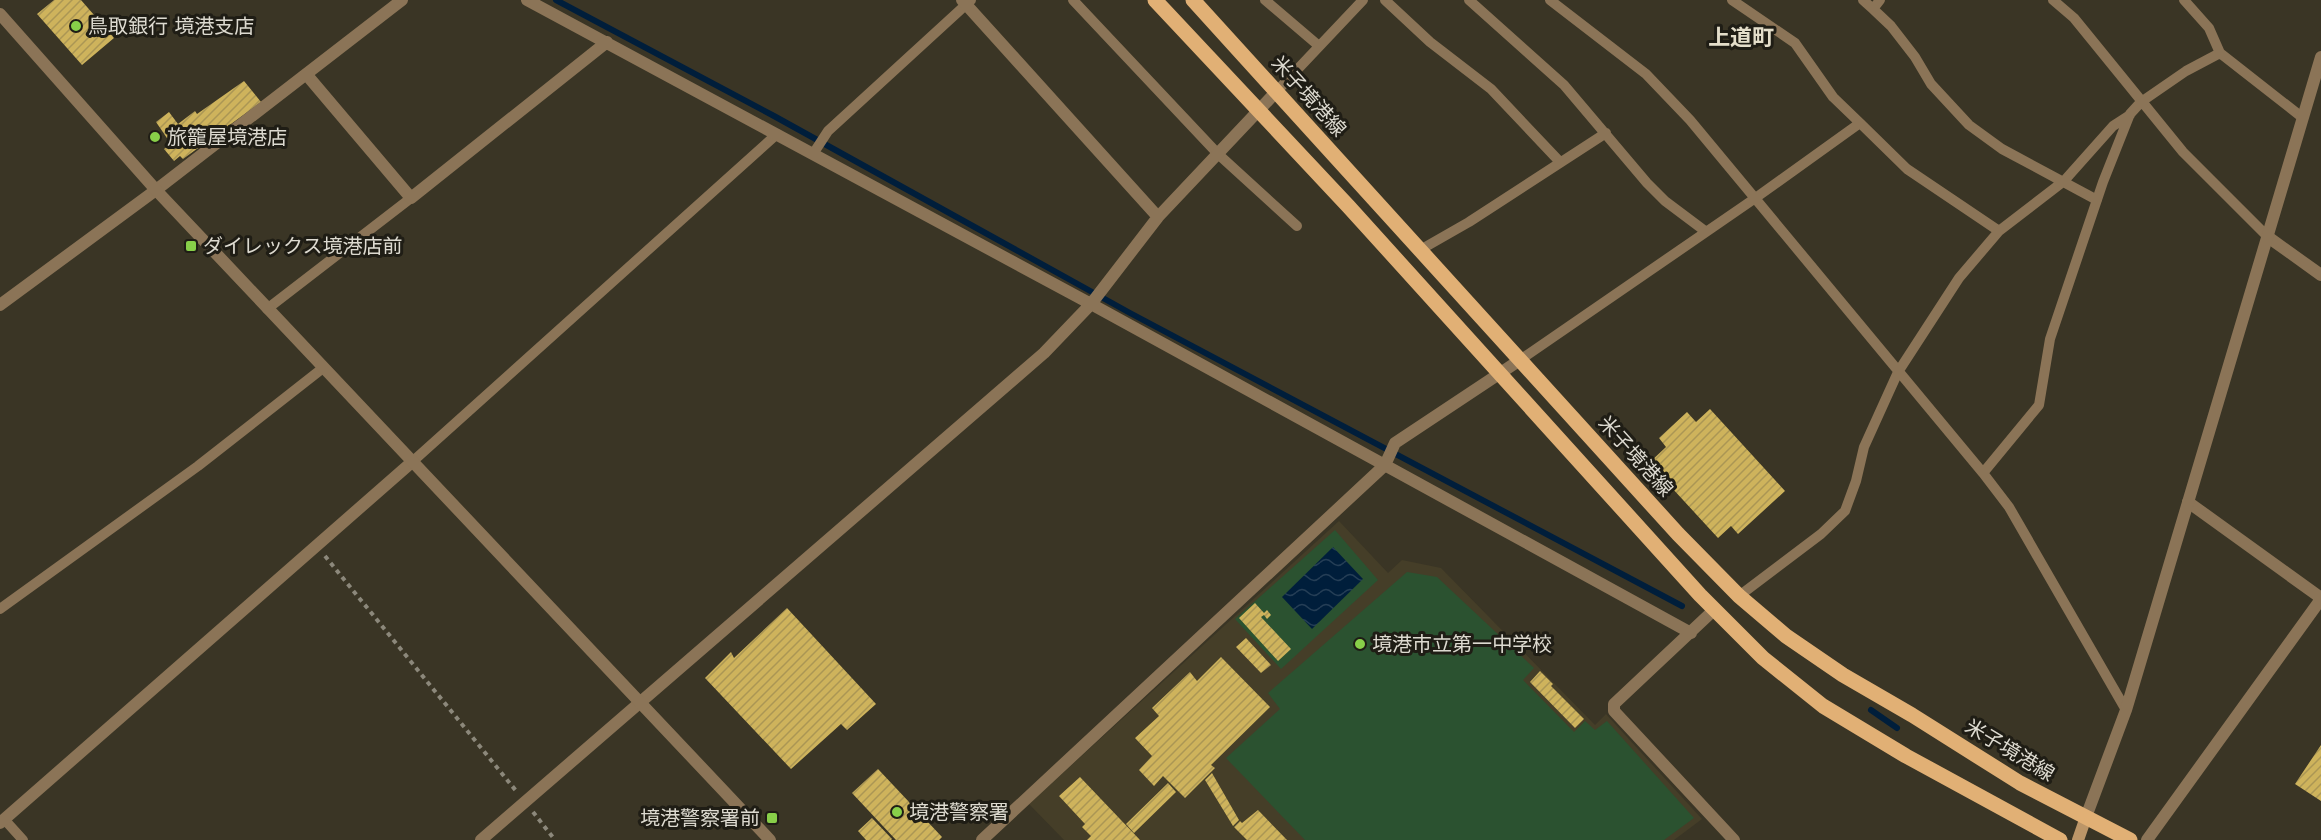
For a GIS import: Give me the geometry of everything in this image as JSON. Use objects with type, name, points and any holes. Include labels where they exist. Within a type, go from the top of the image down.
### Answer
[{"type":"main road","points":[[1155,0],[1349,207],[1715,609],[1763,658],[1823,705],[1906,756],[2060,840]]},
{"type":"main road","name":"米子境港線","points":[[1193,0],[1678,534],[1739,596],[1786,636],[1843,675],[1912,714],[2020,783],[2130,840]]},
{"type":"main road","points":[[2078,840],[2086,817]]},
{"type":"street","points":[[0,305],[156,190],[402,0]]},
{"type":"street","points":[[527,0],[1090,304],[1691,633]]},
{"type":"street","points":[[966,1],[1158,217]]},
{"type":"street","points":[[0,5],[4,19],[156,190],[770,840]]},
{"type":"street","points":[[306,74],[411,198],[607,42]]},
{"type":"street","points":[[2086,817],[2126,710],[2321,57]]},
{"type":"street","points":[[481,840],[1044,353],[1090,304],[1158,217],[1277,91]]},
{"type":"street","points":[[2268,237],[2321,275]]},
{"type":"street","points":[[982,840],[1384,465],[1395,443],[1520,360]]},
{"type":"street","points":[[2,821],[412,462]]},
{"type":"street","points":[[2147,840],[2321,599],[2188,502]]},
{"type":"street","points":[[1715,609],[1614,704],[1614,711],[1734,840]]},
{"type":"lane","points":[[1074,0],[1218,154],[1297,226]]},
{"type":"lane","points":[[1264,0],[1319,46]]},
{"type":"lane","points":[[1277,91],[1360,4],[1347,0]]},
{"type":"lane","points":[[1385,0],[1430,42],[1491,89],[1560,162]]},
{"type":"lane","points":[[1469,0],[1564,85],[1665,201],[1705,231]]},
{"type":"lane","points":[[1550,0],[1646,74],[1690,120],[1983,473],[2009,507],[2126,710]]},
{"type":"lane","points":[[1732,0],[1795,43],[1833,98],[1907,169],[1999,231]]},
{"type":"lane","points":[[1863,0],[1876,4],[1916,57],[1931,84],[1969,125],[2002,149],[2097,200]]},
{"type":"lane","points":[[2053,0],[2074,18],[2183,152],[2268,237]]},
{"type":"lane","points":[[2184,0],[2209,28],[2220,53],[2303,118]]},
{"type":"lane","points":[[813,154],[828,131],[966,1]]},
{"type":"lane","points":[[1739,596],[1821,534],[1845,511],[1856,481],[1864,447],[1898,372],[1959,278],[1999,231],[2064,181],[2113,126],[2130,114],[2141,102],[2186,71],[2220,53]]},
{"type":"lane","points":[[1983,473],[2039,405],[2050,339],[2097,200],[2130,114]]},
{"type":"lane","points":[[1520,360],[1860,123]]},
{"type":"lane","points":[[1420,250],[1469,222],[1606,133]]},
{"type":"lane","points":[[412,462],[777,134]]},
{"type":"lane","points":[[267,309],[411,198]]},
{"type":"lane","points":[[0,609],[198,466],[323,368]]},
{"type":"lane","points":[[2,821],[23,840]]},
{"type":"path","points":[[316,545],[555,840]]},
{"type":"shaded area","name":"境港市立第一中学校","points":[[1339,521],[1388,573],[1402,560],[1441,568],[1595,725],[1606,714],[1702,819],[1674,840],[1064,840],[1029,804]]},
{"type":"green space","points":[[1335,530],[1378,580],[1281,669],[1235,619]]},
{"type":"green space","name":"境港市立第一中学校","points":[[1407,572],[1437,577],[1534,668],[1523,680],[1574,732],[1585,721],[1595,730],[1607,721],[1694,818],[1664,840],[1305,840],[1226,758],[1280,709],[1268,693]]},
{"type":"water","points":[[1333,547],[1363,579],[1312,629],[1282,597]]},
{"type":"building","name":"鳥取銀行 境港支店","points":[[54,0],[81,0],[114,38],[82,65],[37,14]]},
{"type":"building","points":[[244,81],[261,102],[183,159],[180,156],[174,161],[164,149],[171,144],[156,122],[169,112],[178,124],[195,111],[197,114]]},
{"type":"building","points":[[1710,409],[1785,491],[1738,534],[1731,526],[1718,538],[1649,463],[1666,447],[1659,438],[1687,412],[1696,422]]},
{"type":"building","points":[[1255,603],[1264,613],[1267,610],[1271,615],[1267,619],[1264,615],[1261,617],[1291,649],[1278,661],[1239,618]]},
{"type":"building","points":[[787,608],[876,704],[847,730],[841,724],[791,769],[705,678],[731,652],[734,658]]},
{"type":"building","points":[[1246,638],[1271,665],[1261,673],[1236,647]]},
{"type":"building","points":[[1221,657],[1270,707],[1211,765],[1215,768],[1185,798],[1163,776],[1154,786],[1139,770],[1152,756],[1135,738],[1159,716],[1152,708],[1190,672],[1197,681]]},
{"type":"building","points":[[1540,671],[1553,684],[1551,686],[1584,719],[1575,728],[1530,682]]},
{"type":"building","points":[[2321,745],[2321,801],[2295,784]]},
{"type":"building","points":[[878,769],[942,837],[939,840],[896,840],[852,793]]},
{"type":"building","points":[[1212,773],[1239,820],[1233,826],[1205,780]]},
{"type":"building","points":[[1080,777],[1140,840],[1087,840],[1091,836],[1082,827],[1085,824],[1059,796]]},
{"type":"building","points":[[1168,783],[1176,792],[1134,833],[1126,824]]},
{"type":"building","points":[[1258,810],[1287,840],[1247,840],[1234,827]]},
{"type":"building","points":[[872,818],[891,840],[866,840],[858,831]]},
{"type":"waterway","points":[[556,0],[774,116],[1130,313],[1682,606]]},
{"type":"waterway","points":[[1871,710],[1897,728]]},
{"type":"place","name":"鳥取銀行 境港支店","points":[[76,26]]},
{"type":"place","name":"旅籠屋境港店","points":[[155,137]]},
{"type":"place","name":"ダイレックス境港店前","points":[[191,246]]},
{"type":"place","name":"境港市立第一中学校","points":[[1360,644]]},
{"type":"place","name":"境港警察署","points":[[897,812]]},
{"type":"place","name":"境港警察署前","points":[[772,818]]},
{"type":"district","name":"上道町","points":[[1741,37]]}]
